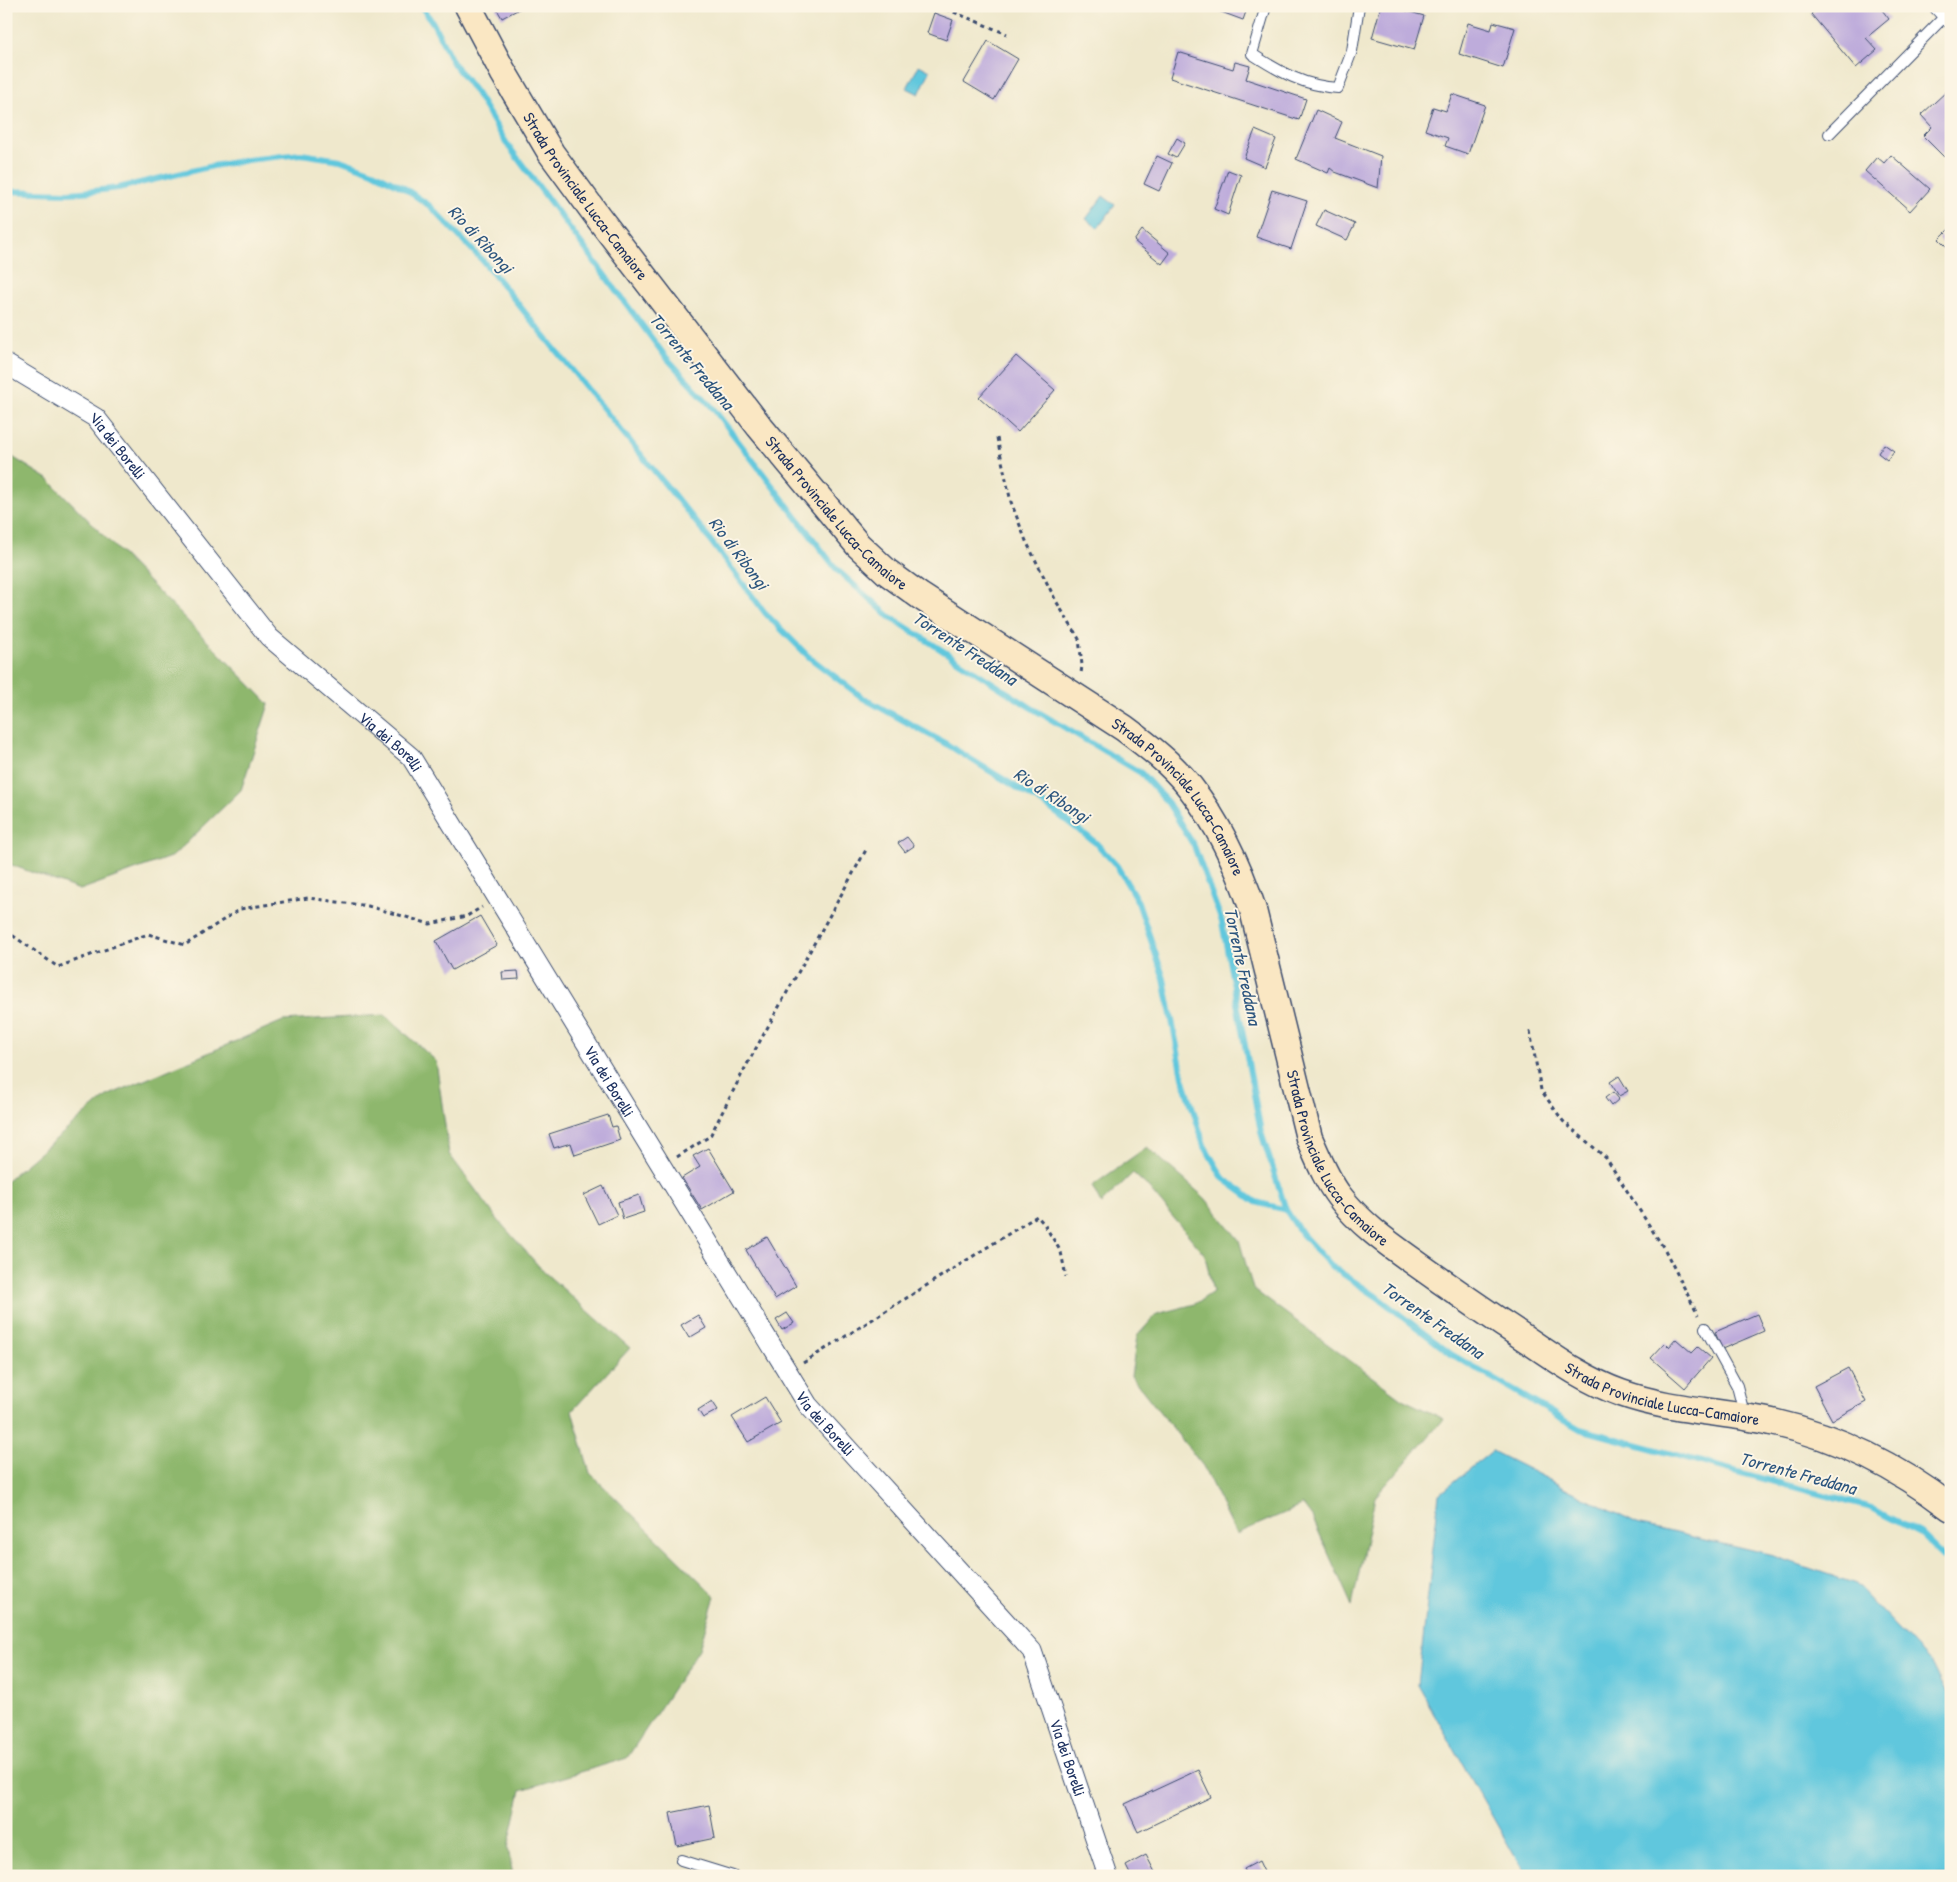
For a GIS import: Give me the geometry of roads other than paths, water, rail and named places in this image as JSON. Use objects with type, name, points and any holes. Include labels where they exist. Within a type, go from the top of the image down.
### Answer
[{"type":"main road","name":"Strada Provinciale Lucca-Camaiore","points":[[468,6],[503,72],[551,153],[759,426],[858,546],[887,572],[920,596],[1131,733],[1171,766],[1189,786],[1207,812],[1221,838],[1239,874],[1253,910],[1309,1138],[1338,1196],[1356,1215],[1375,1234],[1458,1294],[1584,1377],[1621,1393],[1662,1404],[1775,1422],[1821,1435],[1866,1453],[1951,1508]]},
{"type":"street","name":"Via dei Borelli","points":[[6,364],[96,418],[269,637],[411,757],[808,1405],[1032,1651],[1108,1876]]},
{"type":"lane","points":[[1266,6],[1252,54],[1281,73],[1319,87],[1338,88],[1352,51],[1359,6]]},
{"type":"lane","points":[[1829,134],[1946,13]]},
{"type":"lane","points":[[1705,1328],[1737,1386],[1745,1418]]},
{"type":"lane","points":[[681,1860],[733,1876]]},
{"type":"water","points":[[919,65],[930,71],[919,94],[907,88]]},
{"type":"water","points":[[1103,196],[1115,205],[1098,228],[1086,219]]},
{"type":"water","points":[[1492,1451],[1637,1524],[1774,1556],[1856,1584],[1933,1665],[1951,1702],[1951,1876],[1526,1876],[1418,1685],[1439,1494]]},
{"type":"waterway","name":"Torrente Freddana","points":[[421,6],[433,23],[453,63],[476,93],[507,144],[665,356],[712,407],[837,570],[889,616],[1030,707],[1141,773],[1168,803],[1194,846],[1222,922],[1261,1132],[1286,1210],[1301,1233],[1331,1266],[1376,1296],[1451,1354],[1580,1429],[1871,1508],[1920,1533],[1951,1563]]},
{"type":"waterway","name":"Rio di Ribongi","points":[[6,191],[68,193],[118,188],[213,166],[301,154],[340,160],[373,172],[404,188],[430,206],[483,261],[700,527],[766,614],[809,657],[863,698],[948,745],[1050,808],[1096,843],[1117,866],[1138,902],[1164,979],[1183,1077],[1204,1145],[1223,1178],[1256,1202],[1286,1210]]}]
